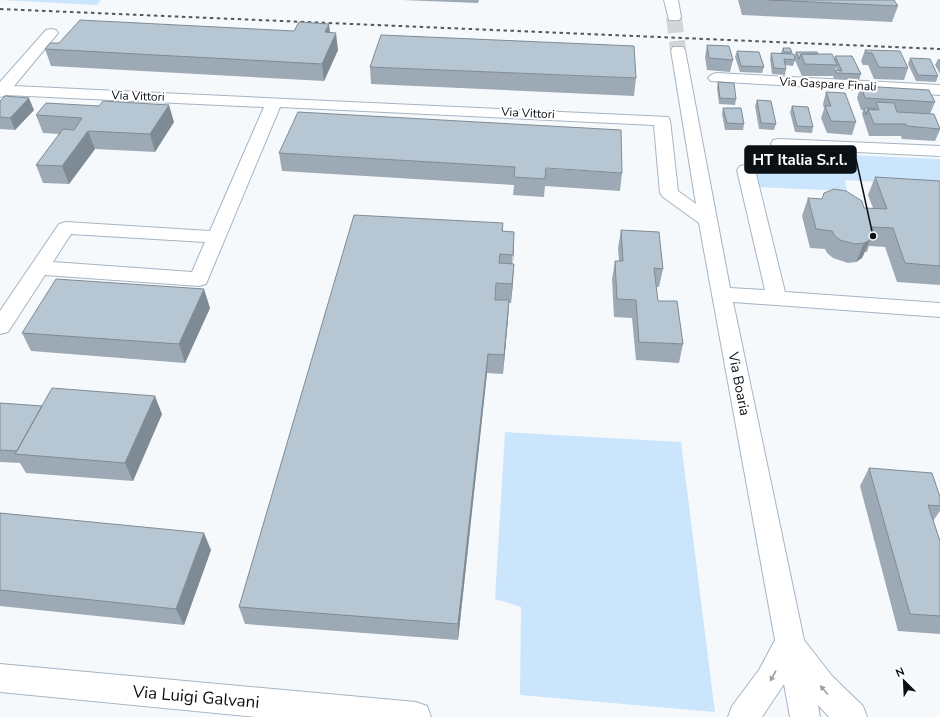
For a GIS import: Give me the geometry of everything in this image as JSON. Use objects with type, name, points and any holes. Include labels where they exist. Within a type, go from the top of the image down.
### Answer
[{"type":"street","points":[[671,0],[674,17]]},
{"type":"street","points":[[1,91],[51,33]]},
{"type":"street","name":"Via Boaria","points":[[678,50],[721,294],[805,717]]},
{"type":"street","name":"Via Gaspare Finali","points":[[716,78],[940,90]]},
{"type":"street","name":"Via Vittori","points":[[1,91],[662,120],[669,193],[708,220]]},
{"type":"street","points":[[39,268],[199,279],[274,102]]},
{"type":"street","points":[[779,144],[940,151]]},
{"type":"street","points":[[746,170],[776,299]]},
{"type":"street","points":[[0,327],[66,228],[217,236]]},
{"type":"street","points":[[721,294],[940,310]]},
{"type":"street","points":[[743,717],[760,698],[774,675],[790,640]]},
{"type":"street","points":[[790,640],[809,673],[831,700],[852,717]]},
{"type":"street","name":"Via Luigi Galvani","points":[[0,678],[416,717]]},
{"type":"shaded area","points":[[0,0],[101,0],[97,5]]},
{"type":"shaded area","points":[[758,151],[940,159],[940,186],[845,180],[847,191],[756,187],[751,161],[760,161]]},
{"type":"shaded area","points":[[505,432],[681,442],[715,712],[520,695],[521,607],[495,599]]},
{"type":"building","points":[[769,0],[894,0],[898,6]]},
{"type":"building","points":[[80,20],[294,31],[299,22],[329,24],[325,32],[336,33],[322,64],[45,49],[50,43],[59,43]]},
{"type":"building","points":[[381,35],[634,46],[636,78],[370,67]]},
{"type":"building","points":[[707,45],[729,46],[733,60],[709,58]]},
{"type":"building","points":[[783,48],[790,48],[792,52],[784,52]]},
{"type":"building","points":[[865,50],[900,51],[908,68],[879,67],[872,53],[867,53]]},
{"type":"building","points":[[737,51],[759,52],[764,67],[741,66]]},
{"type":"building","points":[[796,52],[817,52],[818,54],[801,54],[799,59]]},
{"type":"building","points":[[771,53],[794,54],[795,60],[784,59],[786,69],[774,68]]},
{"type":"building","points":[[801,54],[832,54],[837,65],[805,64]]},
{"type":"building","points":[[835,56],[852,56],[861,74],[836,73],[835,70],[842,71]]},
{"type":"building","points":[[910,58],[930,59],[938,76],[918,75]]},
{"type":"building","points":[[718,82],[734,83],[736,99],[720,98]]},
{"type":"building","points":[[861,86],[929,90],[935,102],[865,98]]},
{"type":"building","points":[[826,92],[845,93],[856,122],[831,121],[825,106],[831,106]]},
{"type":"building","points":[[5,96],[29,98],[10,118],[0,117],[0,101]]},
{"type":"building","points":[[757,100],[771,101],[776,124],[761,123]]},
{"type":"building","points":[[103,101],[169,105],[150,134],[88,131],[62,166],[36,165],[63,129],[74,130],[82,118],[36,115],[46,103],[99,106]]},
{"type":"building","points":[[876,102],[894,103],[897,112],[934,114],[940,129],[907,126],[906,124],[874,124],[868,109],[879,110]]},
{"type":"building","points":[[792,106],[808,107],[813,127],[797,126]]},
{"type":"building","points":[[723,108],[741,108],[744,124],[727,123]]},
{"type":"building","points":[[864,108],[874,108],[875,110],[868,109],[866,115]]},
{"type":"building","points":[[298,112],[621,130],[622,173],[546,168],[545,179],[514,177],[515,167],[279,153]]},
{"type":"building","points":[[875,177],[940,181],[940,266],[905,263],[893,228],[872,227],[874,233],[870,233],[870,240],[864,243],[855,244],[840,240],[832,231],[816,229],[808,198],[822,199],[824,193],[834,189],[846,191],[862,201],[864,208],[887,209]]},
{"type":"building","points":[[354,215],[503,223],[502,231],[514,232],[513,255],[500,254],[499,263],[514,264],[512,284],[496,283],[495,300],[509,300],[504,355],[488,354],[458,624],[239,607]]},
{"type":"building","points":[[621,230],[659,232],[663,269],[654,268],[658,301],[677,301],[683,344],[639,342],[636,300],[617,299],[615,261],[623,261]]},
{"type":"building","points":[[56,279],[204,289],[179,344],[22,333]]},
{"type":"building","points":[[52,388],[155,396],[125,463],[15,454]]},
{"type":"building","points":[[0,403],[42,406],[17,451],[0,450]]},
{"type":"building","points":[[869,468],[932,473],[940,497],[940,506],[928,505],[940,541],[940,616],[910,614]]},
{"type":"building","points":[[0,513],[204,533],[176,609],[0,590]]},
{"type":"tunnel","points":[[674,17],[678,50]]},
{"type":"railway","points":[[0,9],[940,49]]},
{"type":"place","name":"HT Italia S.r.l.","points":[[873,236]]}]
